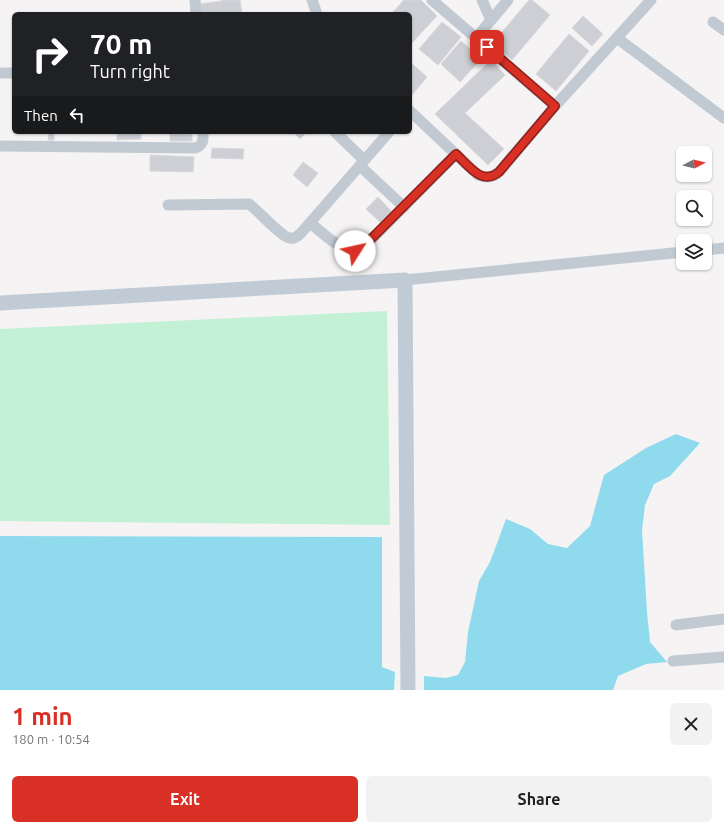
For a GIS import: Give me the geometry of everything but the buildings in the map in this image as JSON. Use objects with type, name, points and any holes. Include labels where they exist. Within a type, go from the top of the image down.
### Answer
[{"type":"main road","points":[[0,303],[405,280],[408,690]]},
{"type":"street","points":[[194,0],[196,12]]},
{"type":"street","points":[[312,0],[316,12]]},
{"type":"street","points":[[432,0],[555,106]]},
{"type":"street","points":[[482,0],[491,20]]},
{"type":"street","points":[[476,38],[508,0]]},
{"type":"street","points":[[412,113],[478,175],[486,177],[493,176],[499,172],[555,106],[651,0]]},
{"type":"street","points":[[713,22],[724,30]]},
{"type":"street","points":[[617,38],[724,118]]},
{"type":"street","points":[[0,73],[12,73]]},
{"type":"street","points":[[0,146],[195,148],[203,143],[203,134]]},
{"type":"street","points":[[337,134],[404,207]]},
{"type":"street","points":[[168,205],[249,204],[283,236],[295,238],[310,223],[387,134]]},
{"type":"street","points":[[310,223],[347,250],[355,251],[362,248],[456,154]]},
{"type":"street","points":[[712,249],[724,248]]},
{"type":"street","points":[[405,280],[676,253]]},
{"type":"street","points":[[676,625],[724,619]]},
{"type":"street","points":[[673,661],[724,657]]},
{"type":"green space","points":[[387,311],[390,525],[0,521],[0,329]]},
{"type":"water","points":[[676,434],[700,443],[670,476],[654,484],[645,505],[642,530],[650,642],[667,662],[646,664],[618,676],[613,690],[424,690],[424,676],[446,678],[458,675],[465,662],[468,632],[479,581],[490,562],[506,519],[530,529],[548,544],[567,548],[590,526],[604,475],[646,448]]},
{"type":"water","points":[[0,536],[382,537],[382,667],[395,672],[394,690],[0,690]]},
{"type":"route","points":[[355,251],[362,248],[456,154],[478,175],[486,177],[493,176],[499,172],[555,106],[487,47]]}]
